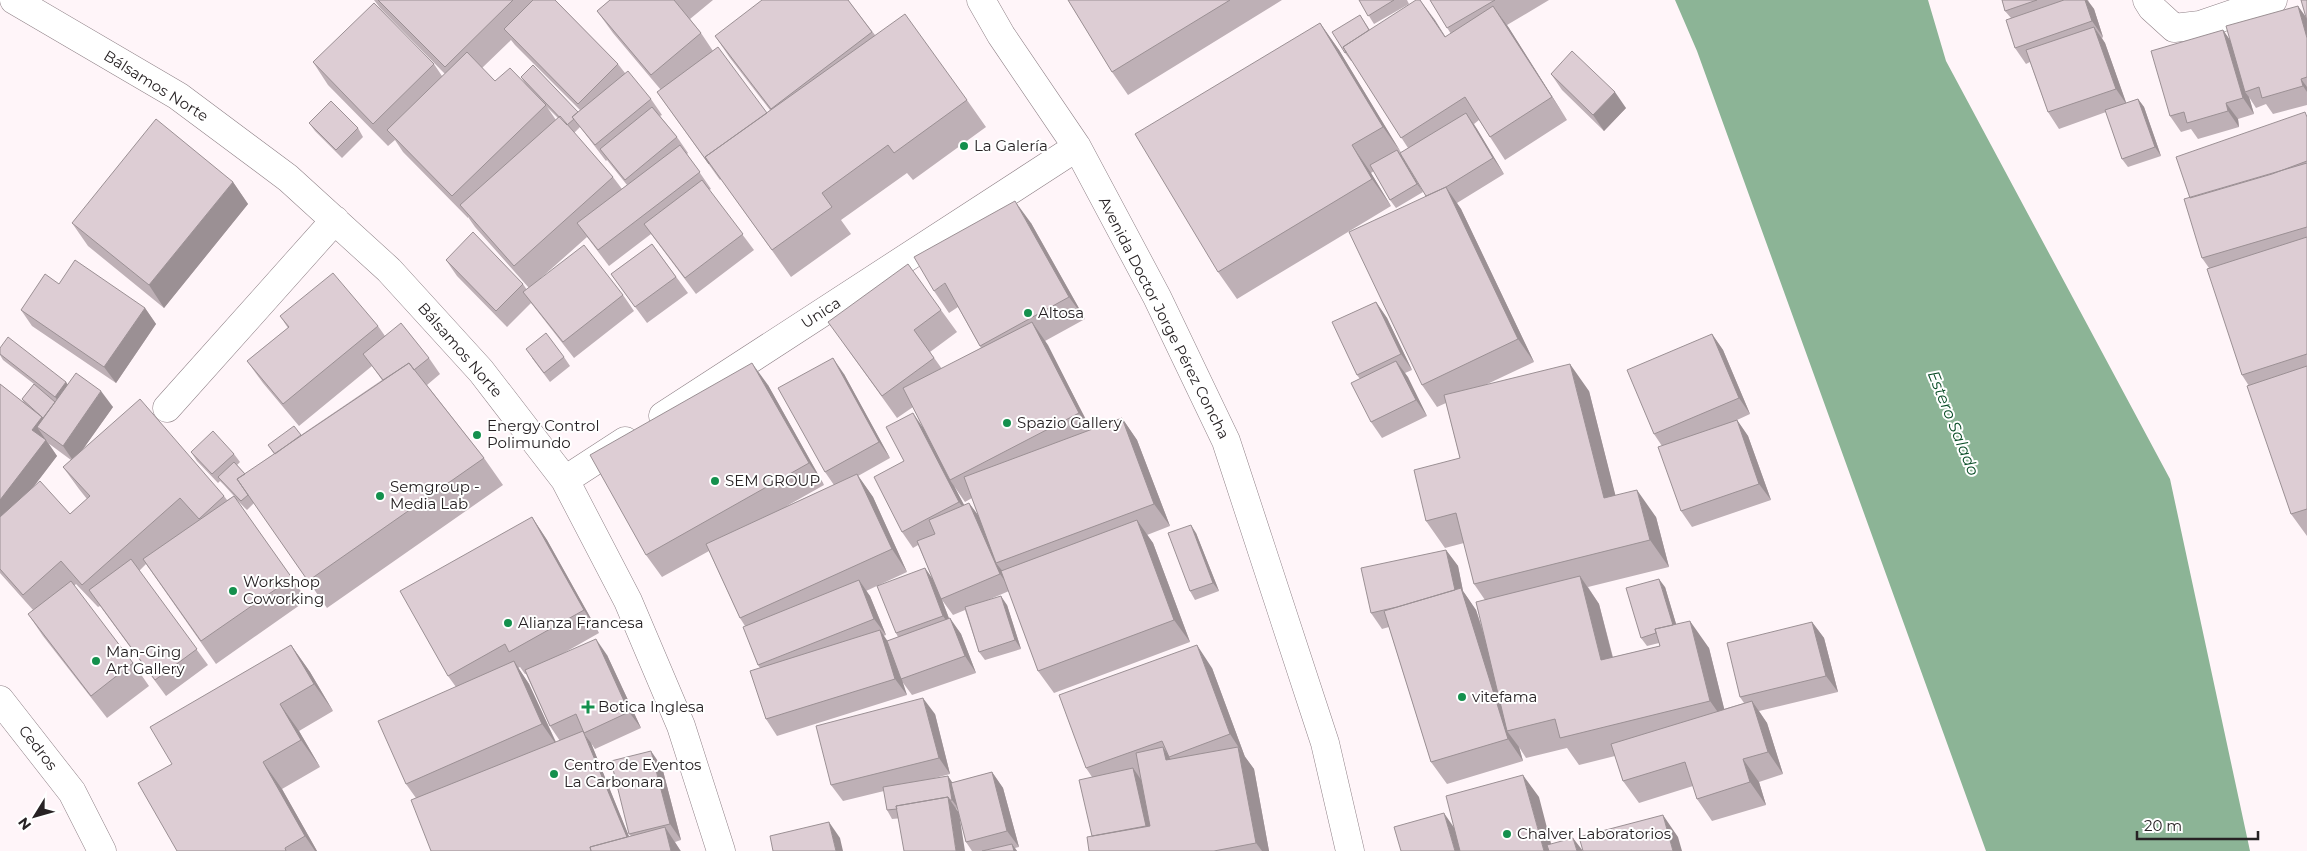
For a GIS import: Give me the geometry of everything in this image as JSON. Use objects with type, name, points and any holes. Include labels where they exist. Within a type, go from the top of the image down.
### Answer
[{"type":"street","name":"Bálsamos Norte","points":[[14,0],[178,96],[288,178],[389,270],[482,371],[565,480],[628,601],[681,726],[721,851]]},
{"type":"street","name":"Avenida Doctor Jorge Pérez Concha","points":[[968,0],[1001,35]]},
{"type":"street","name":"Avenida Doctor Jorge Pérez Concha","points":[[981,0],[1001,35],[1077,147],[1157,297],[1226,441],[1325,743],[1350,851]]},
{"type":"street","points":[[2148,0],[2152,8],[2174,28],[2200,25],[2273,0]]},
{"type":"street","name":"Unica","points":[[565,480],[1077,147]]},
{"type":"street","points":[[167,408],[335,220]]},
{"type":"street","name":"Cedros","points":[[0,700],[72,792],[102,851]]},
{"type":"water","name":"Estero Salado","points":[[1675,0],[1928,0],[1946,61],[2170,479],[2250,851],[1986,851],[1697,51]]},
{"type":"building","points":[[378,0],[513,0],[445,67]]},
{"type":"building","points":[[533,0],[555,0],[618,64],[578,104],[504,29]]},
{"type":"building","points":[[610,0],[674,0],[701,33],[651,75],[597,11]]},
{"type":"building","points":[[762,0],[848,0],[872,32],[771,109],[715,36]]},
{"type":"building","points":[[1068,0],[1230,0],[1112,72]]},
{"type":"building","points":[[1359,0],[1394,0],[1368,16]]},
{"type":"building","points":[[1416,0],[1420,0],[1445,37],[1493,6],[1552,97],[1490,137],[1465,97],[1401,138],[1343,47]]},
{"type":"building","points":[[1430,0],[1495,0],[1447,28]]},
{"type":"building","points":[[2002,0],[2037,0],[2005,11]]},
{"type":"building","points":[[2064,0],[2085,0],[2092,21],[2015,48],[2006,20]]},
{"type":"building","points":[[2301,0],[2307,0],[2307,21]]},
{"type":"building","points":[[374,3],[434,64],[373,124],[313,62]]},
{"type":"building","points":[[2298,6],[2307,38],[2307,77],[2301,79],[2303,86],[2262,98],[2259,87],[2245,92],[2226,26]]},
{"type":"building","points":[[905,14],[967,100],[894,153],[888,145],[822,193],[832,207],[772,250],[705,157]]},
{"type":"building","points":[[1360,15],[1369,30],[1343,47],[1345,53],[1332,32]]},
{"type":"building","points":[[1320,23],[1383,127],[1352,145],[1372,179],[1218,272],[1135,134]]},
{"type":"building","points":[[2094,27],[2116,89],[2048,112],[2026,50]]},
{"type":"building","points":[[2223,30],[2243,98],[2226,103],[2228,111],[2187,123],[2184,112],[2170,116],[2151,51]]},
{"type":"building","points":[[718,47],[767,113],[705,157],[709,164],[657,92]]},
{"type":"building","points":[[1572,51],[1615,92],[1593,115],[1551,74]]},
{"type":"building","points":[[467,52],[495,81],[510,68],[546,105],[452,196],[387,130]]},
{"type":"building","points":[[533,65],[578,112],[567,125],[521,77]]},
{"type":"building","points":[[628,71],[651,99],[595,145],[572,117]]},
{"type":"building","points":[[2138,99],[2155,147],[2122,159],[2105,110]]},
{"type":"building","points":[[331,101],[358,128],[336,150],[309,123]]},
{"type":"building","points":[[652,107],[677,137],[625,180],[600,149]]},
{"type":"building","points":[[2305,112],[2307,117],[2307,161],[2272,174],[2190,198],[2176,157]]},
{"type":"building","points":[[1466,113],[1493,158],[1446,187],[1426,196],[1400,153]]},
{"type":"building","points":[[560,116],[613,177],[514,266],[460,205]]},
{"type":"building","points":[[156,119],[233,182],[149,285],[72,223]]},
{"type":"building","points":[[680,145],[700,172],[598,250],[577,223]]},
{"type":"building","points":[[1397,150],[1417,184],[1390,200],[1370,165]]},
{"type":"building","points":[[2307,163],[2307,227],[2202,258],[2184,199]]},
{"type":"building","points":[[702,180],[743,234],[685,278],[644,224]]},
{"type":"building","points":[[1446,187],[1518,339],[1422,385],[1349,232]]},
{"type":"building","points":[[1015,201],[1069,297],[980,346],[945,283],[934,291],[914,257]]},
{"type":"building","points":[[473,232],[523,284],[496,311],[446,260]]},
{"type":"building","points":[[2307,237],[2307,354],[2242,375],[2207,269]]},
{"type":"building","points":[[652,244],[676,277],[635,307],[611,274]]},
{"type":"building","points":[[584,245],[623,295],[563,342],[523,292]]},
{"type":"building","points":[[75,260],[145,308],[104,367],[21,310],[45,274],[59,284]]},
{"type":"building","points":[[908,264],[941,310],[914,330],[934,358],[882,396],[828,322]]},
{"type":"building","points":[[333,273],[378,326],[283,404],[247,361],[289,327],[280,316]]},
{"type":"building","points":[[1376,302],[1401,354],[1357,375],[1332,322]]},
{"type":"building","name":"Spazio Gallery","points":[[1032,322],[1079,413],[950,480],[903,388]]},
{"type":"building","points":[[401,323],[429,358],[414,370],[409,363],[383,380],[363,354]]},
{"type":"building","points":[[546,333],[564,357],[544,373],[526,349]]},
{"type":"building","points":[[1712,334],[1739,398],[1654,434],[1627,370]]},
{"type":"building","points":[[8,337],[66,382],[55,397],[0,354],[0,348]]},
{"type":"building","points":[[833,358],[879,442],[825,472],[778,388]]},
{"type":"building","points":[[1396,361],[1416,400],[1371,422],[1351,383]]},
{"type":"building","name":"Semgroup - Media Lab","points":[[409,363],[484,458],[308,581],[237,479]]},
{"type":"building","name":"SEM GROUP","points":[[752,363],[809,463],[646,555],[590,455]]},
{"type":"building","points":[[1570,364],[1604,498],[1637,490],[1650,540],[1474,584],[1456,513],[1426,521],[1414,470],[1460,458],[1444,395]]},
{"type":"building","points":[[2307,366],[2307,509],[2291,514],[2247,386]]},
{"type":"building","points":[[76,373],[101,391],[63,446],[37,427]]},
{"type":"building","points":[[0,384],[42,417],[32,430],[46,440],[0,500]]},
{"type":"building","points":[[34,384],[55,402],[43,418],[22,399]]},
{"type":"building","points":[[140,399],[224,496],[199,519],[180,498],[82,585],[61,561],[23,595],[0,569],[0,517],[40,481],[70,514],[90,496],[63,467]]},
{"type":"building","points":[[913,413],[959,502],[902,532],[874,477],[904,461],[886,427]]},
{"type":"building","points":[[1122,418],[1154,504],[996,563],[964,477]]},
{"type":"building","points":[[1737,420],[1759,484],[1681,511],[1658,447]]},
{"type":"building","points":[[294,426],[301,435],[275,454],[268,445]]},
{"type":"building","points":[[213,431],[234,454],[212,474],[191,452]]},
{"type":"building","points":[[234,462],[245,474],[237,479],[248,495],[241,501],[218,477]]},
{"type":"building","points":[[857,474],[892,549],[740,618],[706,544]]},
{"type":"building","name":"Workshop Coworking","points":[[234,496],[292,578],[201,641],[143,559]]},
{"type":"building","points":[[969,503],[1000,574],[941,599],[917,541],[935,534],[929,520]]},
{"type":"building","name":"Alianza Francesa","points":[[532,517],[584,610],[509,652],[505,644],[448,676],[400,591]]},
{"type":"building","points":[[1137,520],[1174,620],[1038,671],[1001,571]]},
{"type":"building","points":[[1191,525],[1213,583],[1190,591],[1168,533]]},
{"type":"building","points":[[1446,550],[1455,590],[1371,613],[1361,568]]},
{"type":"building","points":[[131,559],[197,649],[155,680],[89,590]]},
{"type":"building","points":[[925,568],[943,616],[896,633],[877,586]]},
{"type":"building","points":[[1580,576],[1601,660],[1660,646],[1655,629],[1690,621],[1710,701],[1560,738],[1555,719],[1507,731],[1476,602]]},
{"type":"building","points":[[1659,579],[1673,625],[1655,629],[1656,633],[1641,638],[1626,588]]},
{"type":"building","points":[[859,580],[874,619],[758,665],[743,627]]},
{"type":"building","name":"Man-Ging Art Gallery","points":[[71,581],[133,663],[91,696],[28,614]]},
{"type":"building","name":"vitefama","points":[[1461,588],[1508,739],[1431,762],[1384,611]]},
{"type":"building","points":[[1001,596],[1015,640],[979,652],[965,607]]},
{"type":"building","points":[[950,618],[965,656],[901,679],[887,641]]},
{"type":"building","points":[[1812,622],[1826,676],[1740,697],[1727,643]]},
{"type":"building","points":[[880,630],[895,679],[766,719],[750,671]]},
{"type":"building","name":"Botica Inglesa","points":[[596,639],[629,712],[584,733],[576,714],[550,726],[525,670]]},
{"type":"building","points":[[291,645],[314,684],[280,704],[301,740],[263,762],[305,836],[285,848],[286,851],[177,851],[138,783],[172,764],[150,727]]},
{"type":"building","points":[[1197,645],[1230,734],[1169,757],[1162,741],[1086,768],[1059,695]]},
{"type":"building","points":[[514,661],[542,724],[406,784],[378,721]]},
{"type":"building","points":[[923,698],[939,758],[831,785],[816,726]]},
{"type":"building","points":[[1752,701],[1768,752],[1743,759],[1750,782],[1697,799],[1685,762],[1623,781],[1611,744]]},
{"type":"building","name":"Centro de Eventos La Carbonara","points":[[583,731],[627,837],[590,847],[591,851],[431,851],[411,800]]},
{"type":"building","points":[[1163,747],[1166,760],[1238,747],[1256,843],[1214,851],[1089,851],[1087,837],[1150,826],[1136,753]]},
{"type":"building","points":[[651,751],[670,824],[629,834],[611,761]]},
{"type":"building","points":[[1133,768],[1146,826],[1092,836],[1079,780]]},
{"type":"building","points":[[992,772],[1007,831],[966,842],[951,783]]},
{"type":"building","points":[[1523,775],[1544,851],[1460,851],[1446,796]]},
{"type":"building","points":[[948,776],[952,800],[948,797],[896,806],[897,809],[887,810],[883,787]]},
{"type":"building","points":[[948,797],[956,851],[904,851],[896,806]]},
{"type":"building","points":[[1444,813],[1455,851],[1401,851],[1394,827]]},
{"type":"building","points":[[1663,815],[1673,851],[1583,851],[1579,837]]},
{"type":"building","points":[[829,822],[836,851],[773,851],[770,836]]},
{"type":"building","points":[[665,827],[671,851],[591,851],[590,847]]},
{"type":"building","points":[[1573,838],[1577,851],[1549,851],[1547,845]]},
{"type":"building","points":[[1012,844],[1014,851],[982,851]]},
{"type":"place","name":"La Galería","points":[[964,146]]},
{"type":"place","name":"Altosa","points":[[1028,313]]},
{"type":"place","name":"Spazio Gallery","points":[[1007,423]]},
{"type":"place","name":"Energy Control Polimundo","points":[[477,435]]},
{"type":"place","name":"SEM GROUP","points":[[715,481]]},
{"type":"place","name":"Semgroup - Media Lab","points":[[380,496]]},
{"type":"place","name":"Workshop Coworking","points":[[233,591]]},
{"type":"place","name":"Alianza Francesa","points":[[508,623]]},
{"type":"place","name":"Man-Ging Art Gallery","points":[[96,661]]},
{"type":"place","name":"vitefama","points":[[1462,697]]},
{"type":"place","name":"Botica Inglesa","points":[[588,707]]},
{"type":"place","name":"Centro de Eventos La Carbonara","points":[[554,774]]},
{"type":"place","name":"Chalver Laboratorios","points":[[1507,834]]}]
